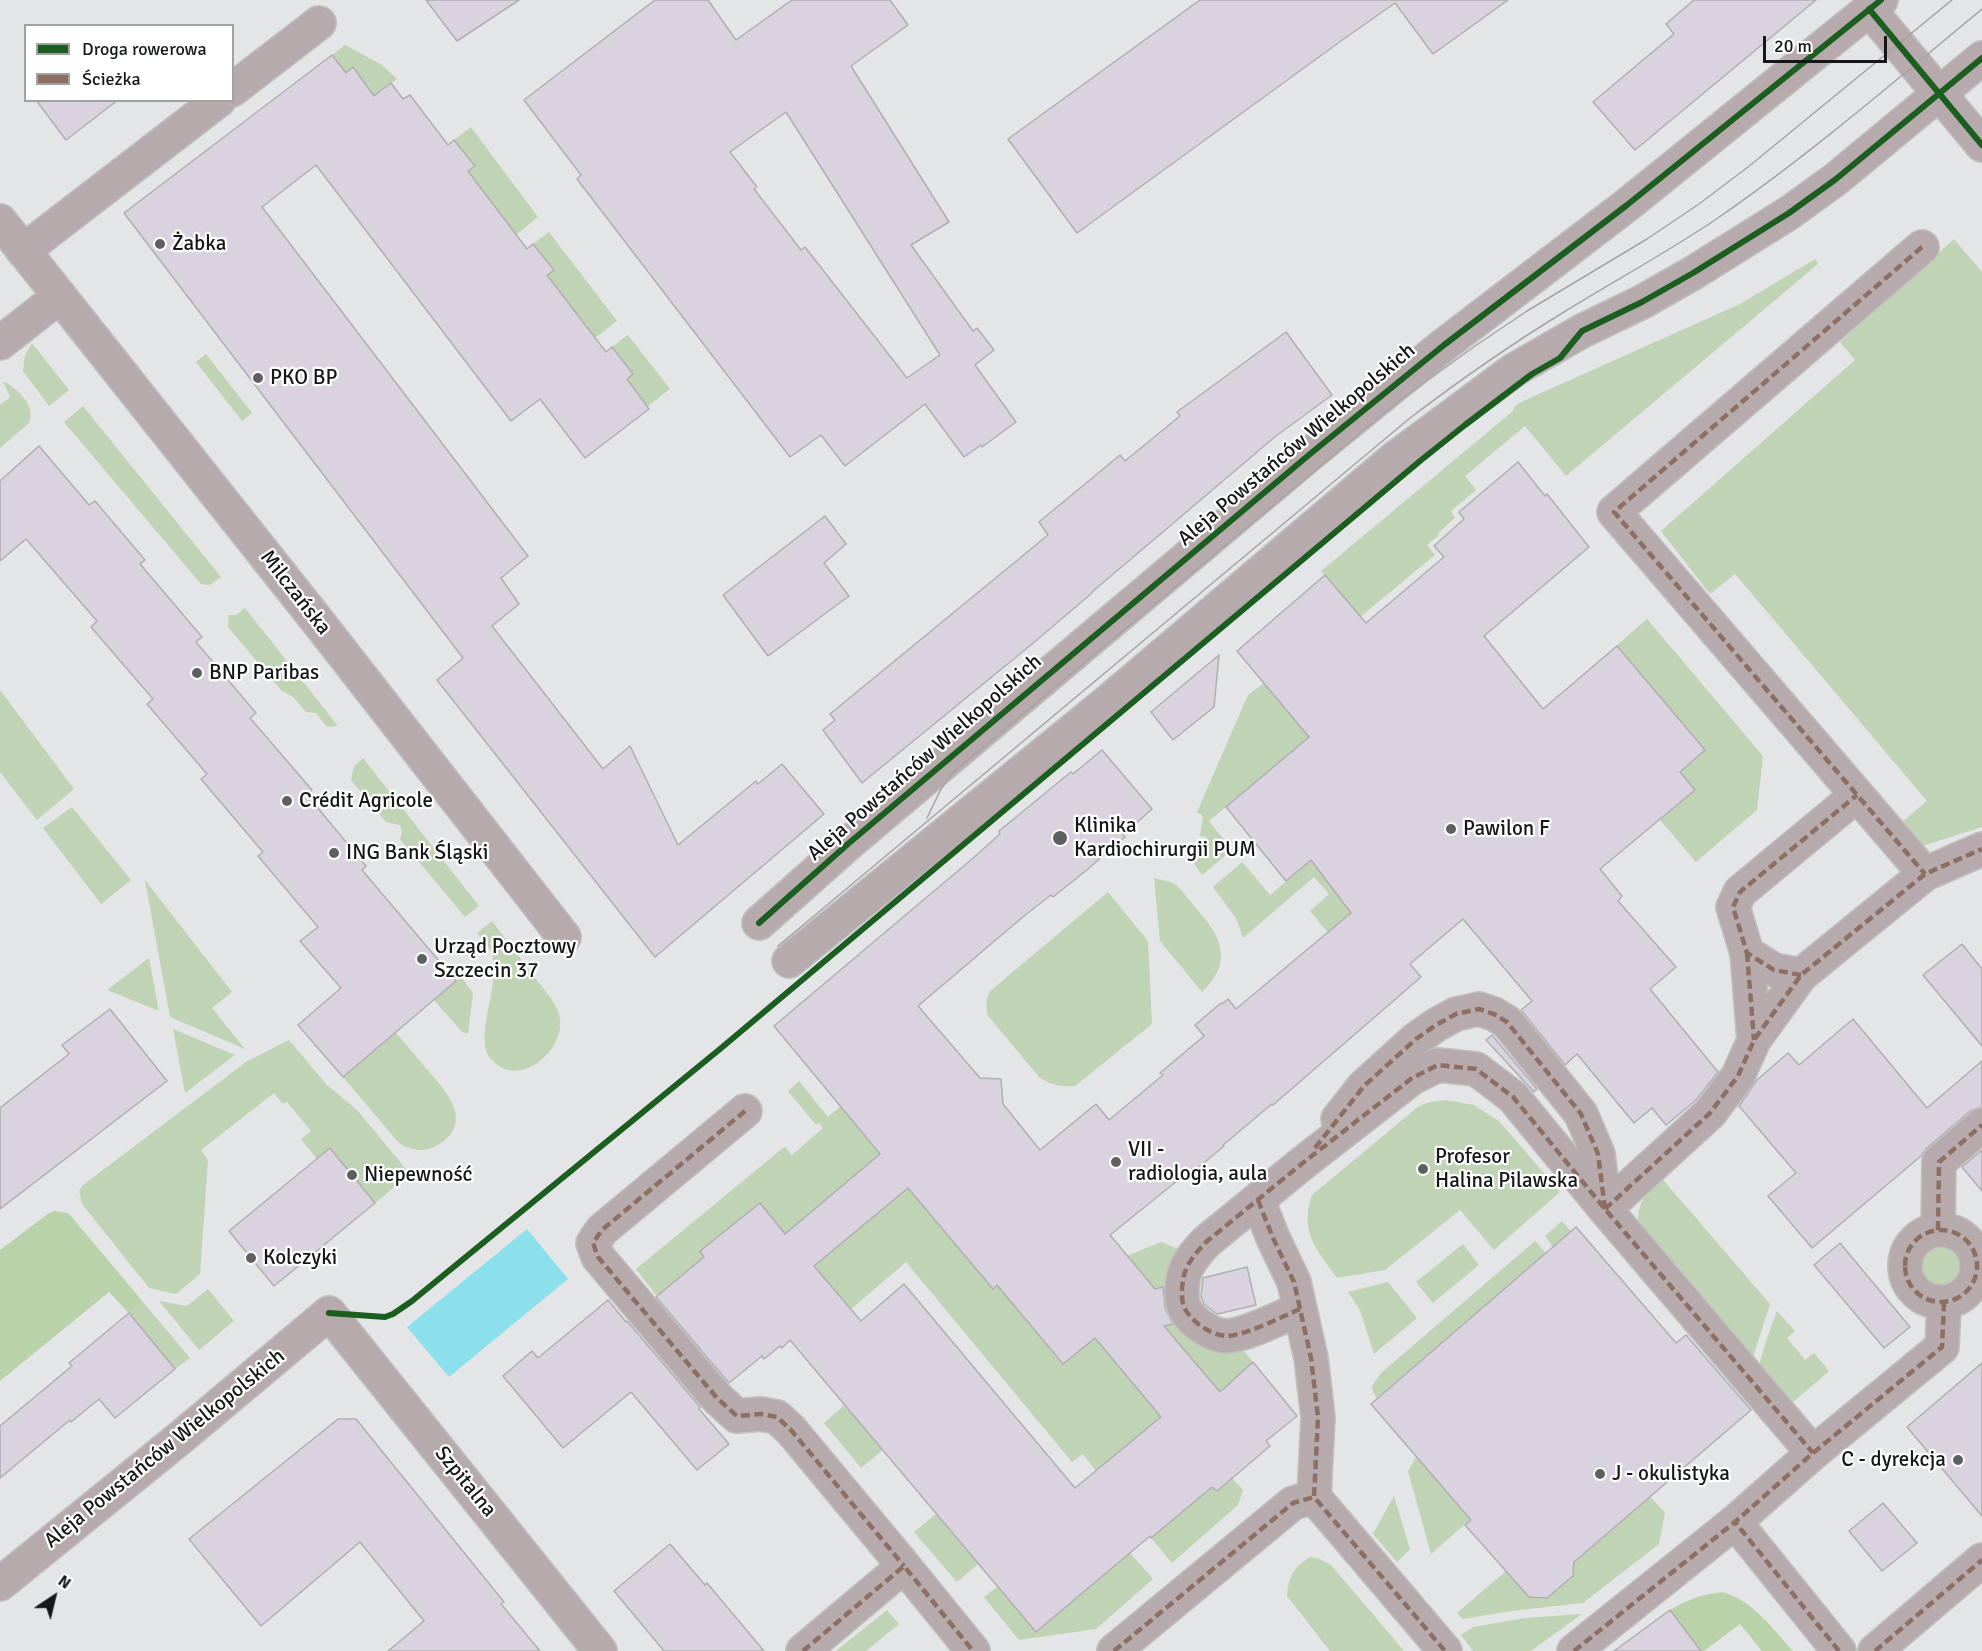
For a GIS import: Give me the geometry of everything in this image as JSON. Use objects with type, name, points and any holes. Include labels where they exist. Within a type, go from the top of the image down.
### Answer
[{"type":"street","name":"Aleja Powstańców Wielkopolskich","points":[[759,923],[867,828],[1310,454],[1444,345],[1628,205],[1875,5],[1982,145]]},
{"type":"street","points":[[234,88],[319,23]]},
{"type":"street","points":[[789,961],[1104,705],[1394,459],[1514,370],[1582,331],[1642,302],[1693,273],[1789,213],[1836,178],[1982,58]]},
{"type":"street","points":[[23,251],[216,102]]},
{"type":"street","name":"Milczańska","points":[[0,221],[564,936]]},
{"type":"street","points":[[1922,247],[1614,512],[1925,874]]},
{"type":"street","points":[[0,343],[60,296]]},
{"type":"street","points":[[1754,1040],[1747,953],[1733,907],[1740,892],[1857,795]]},
{"type":"street","points":[[1605,1209],[1710,1113],[1738,1076],[1754,1040],[1801,975],[1925,874],[1982,849]]},
{"type":"street","points":[[1747,953],[1774,970],[1801,975]]},
{"type":"street","points":[[1304,1162],[1364,1086],[1416,1039],[1456,1014],[1479,1009],[1507,1022],[1581,1114],[1598,1154],[1605,1209]]},
{"type":"street","points":[[1300,1309],[1258,1328],[1226,1336],[1206,1331],[1183,1305],[1185,1272],[1192,1257],[1206,1242],[1412,1078],[1438,1065],[1476,1069],[1513,1097],[1605,1209],[1813,1453]]},
{"type":"street","points":[[745,1111],[602,1230],[593,1243],[598,1257],[717,1398],[738,1416],[761,1414],[777,1417],[791,1430],[973,1651]]},
{"type":"street","points":[[1938,1230],[1939,1162],[1982,1125]]},
{"type":"street","points":[[1258,1200],[1272,1238],[1294,1282],[1311,1358],[1318,1417],[1314,1497],[1445,1651]]},
{"type":"street","points":[[1938,1230],[1962,1237],[1971,1246],[1976,1258],[1977,1270],[1966,1293],[1944,1302],[1931,1301],[1919,1296],[1910,1287],[1905,1276],[1904,1262],[1908,1250],[1921,1236],[1938,1230]]},
{"type":"street","points":[[1574,1651],[1735,1522],[1813,1453],[1942,1347],[1944,1302]]},
{"type":"street","name":"Aleja Powstańców Wielkopolskich","points":[[0,1584],[329,1313]]},
{"type":"street","name":"Szpitalna","points":[[329,1313],[600,1651]]},
{"type":"street","points":[[1114,1651],[1293,1503],[1314,1497]]},
{"type":"street","points":[[1735,1522],[1839,1651]]},
{"type":"street","points":[[1875,1651],[1982,1560]]},
{"type":"street","points":[[803,1651],[904,1566]]},
{"type":"green space","points":[[345,45],[382,65],[397,79],[374,96],[353,68],[346,73],[332,55]]},
{"type":"green space","points":[[471,127],[538,217],[516,235],[468,172],[475,166],[454,140]]},
{"type":"green space","points":[[549,232],[617,321],[595,338],[547,275],[553,270],[533,244]]},
{"type":"green space","points":[[1954,239],[1982,272],[1982,827],[1922,846],[1902,822],[1927,801],[1735,574],[1710,594],[1661,531],[1855,360],[1840,342]]},
{"type":"green space","points":[[1815,259],[1818,264],[1566,476],[1525,426],[1465,476],[1476,490],[1451,511],[1455,518],[1427,545],[1435,555],[1360,617],[1321,571],[1521,402],[1740,304]]},
{"type":"green space","points":[[628,335],[670,389],[647,407],[627,379],[632,374],[612,347]]},
{"type":"green space","points":[[32,343],[69,390],[49,406],[23,371],[25,355]]},
{"type":"green space","points":[[206,354],[252,413],[242,421],[196,362]]},
{"type":"green space","points":[[3,381],[24,398],[31,416],[29,423],[0,448],[0,405],[10,397]]},
{"type":"green space","points":[[83,406],[221,577],[210,585],[201,584],[64,422]]},
{"type":"green space","points":[[245,608],[338,726],[327,727],[316,713],[306,712],[293,697],[281,690],[228,627],[229,615],[236,615]]},
{"type":"green space","points":[[1647,619],[1763,756],[1757,810],[1696,862],[1660,820],[1694,790],[1680,772],[1705,750],[1633,665],[1592,667]]},
{"type":"green space","points":[[1264,683],[1326,757],[1292,752],[1209,821],[1232,850],[1202,875],[1193,862],[1189,848],[1204,850],[1206,837],[1200,836],[1203,816],[1197,812],[1248,695]]},
{"type":"green space","points":[[0,690],[74,789],[37,820],[0,772]]},
{"type":"green space","points":[[363,758],[479,906],[465,917],[400,839],[402,832],[400,825],[386,822],[351,780],[354,766]]},
{"type":"green space","points":[[72,807],[131,880],[101,904],[43,828]]},
{"type":"green space","points":[[1353,824],[1347,907],[1353,916],[1330,935],[1310,911],[1329,894],[1314,877],[1243,938],[1236,918],[1213,887],[1242,862],[1270,895]]},
{"type":"green space","points":[[1154,878],[1171,882],[1179,887],[1204,917],[1217,938],[1221,959],[1218,970],[1202,992],[1160,941]]},
{"type":"green space","points":[[145,880],[232,992],[212,1008],[245,1049],[170,1017]]},
{"type":"green space","points":[[1108,892],[1148,941],[1152,1024],[1075,1086],[1053,1084],[1040,1078],[988,1016],[987,997],[990,991]]},
{"type":"green space","points":[[492,921],[549,996],[559,1014],[560,1027],[557,1040],[549,1052],[539,1062],[515,1071],[502,1068],[491,1059],[486,1050],[486,1024],[494,964],[490,949],[477,933]]},
{"type":"green space","points":[[149,958],[159,1011],[107,990]]},
{"type":"green space","points":[[461,977],[473,993],[468,1034],[462,1032],[434,1000]]},
{"type":"green space","points":[[173,1029],[235,1055],[185,1093]]},
{"type":"green space","points":[[396,1033],[441,1086],[456,1116],[455,1126],[449,1136],[438,1145],[428,1149],[413,1149],[399,1143],[343,1077]]},
{"type":"green space","points":[[289,1040],[327,1085],[357,1110],[410,1174],[375,1203],[330,1148],[317,1159],[301,1139],[311,1131],[287,1102],[283,1104],[274,1093],[201,1150],[208,1160],[200,1274],[176,1294],[149,1288],[82,1204],[79,1191],[83,1185],[246,1062]]},
{"type":"green space","points":[[799,1081],[828,1117],[841,1106],[880,1154],[785,1234],[760,1204],[700,1251],[704,1257],[657,1296],[636,1269],[783,1148],[785,1147],[792,1155],[823,1128],[819,1123],[816,1125],[788,1091]]},
{"type":"green space","points":[[1446,1100],[1474,1105],[1500,1122],[1560,1192],[1494,1250],[1460,1210],[1385,1270],[1337,1278],[1312,1240],[1308,1220],[1312,1195],[1419,1106]]},
{"type":"green space","points":[[1659,1175],[1770,1304],[1751,1363],[1638,1226],[1643,1198]]},
{"type":"green space","points":[[908,1188],[994,1288],[1009,1275],[1048,1323],[1036,1332],[1062,1364],[1095,1338],[1161,1417],[1096,1471],[1083,1454],[1072,1462],[906,1262],[801,1352],[814,1266]]},
{"type":"green space","points":[[55,1211],[68,1213],[71,1216],[143,1302],[129,1313],[109,1292],[0,1381],[0,1250],[49,1213]]},
{"type":"green space","points":[[1562,1221],[1657,1330],[1494,1499],[1431,1554],[1408,1471],[1416,1457],[1427,1446],[1559,1242],[1553,1247],[1545,1236]]},
{"type":"green space","points":[[1950,1239],[1962,1254],[1965,1274],[1960,1285],[1955,1289],[1938,1290],[1927,1285],[1919,1277],[1916,1267],[1917,1256],[1926,1243],[1933,1240]]},
{"type":"green space","points":[[1535,1241],[1546,1253],[1377,1398],[1372,1386],[1381,1373]]},
{"type":"green space","points":[[1161,1242],[1184,1251],[1170,1287],[1239,1345],[1253,1362],[1220,1392],[1141,1299],[1154,1288],[1127,1256]]},
{"type":"green space","points":[[1463,1244],[1479,1265],[1433,1303],[1416,1282]]},
{"type":"green space","points":[[1388,1282],[1417,1318],[1374,1354],[1360,1310],[1348,1292]]},
{"type":"green space","points":[[208,1289],[234,1321],[199,1350],[159,1301],[187,1306]]},
{"type":"green space","points":[[143,1302],[190,1358],[175,1369],[129,1313]]},
{"type":"green space","points":[[1777,1311],[1795,1331],[1787,1338],[1805,1360],[1814,1353],[1829,1371],[1792,1403],[1758,1369]]},
{"type":"green space","points":[[844,1405],[883,1450],[861,1468],[824,1423]]},
{"type":"green space","points":[[1232,1478],[1243,1490],[1238,1505],[1172,1563],[1151,1538],[1212,1487],[1217,1491]]},
{"type":"green space","points":[[1394,1496],[1410,1549],[1397,1562],[1373,1534]]},
{"type":"green space","points":[[1650,1497],[1665,1512],[1659,1544],[1583,1603],[1463,1619],[1457,1613],[1506,1571],[1529,1597],[1547,1598],[1573,1576],[1574,1562]]},
{"type":"green space","points":[[936,1514],[978,1564],[957,1582],[914,1532]]},
{"type":"green space","points":[[1130,1553],[1153,1579],[1096,1629],[1019,1640],[984,1597],[997,1587],[1036,1632]]},
{"type":"green space","points":[[1311,1557],[1331,1565],[1404,1651],[1330,1651],[1287,1596],[1289,1583],[1296,1568]]},
{"type":"green space","points":[[1723,1592],[1734,1596],[1753,1609],[1793,1651],[1762,1651],[1740,1624],[1701,1651],[1670,1610],[1695,1598]]},
{"type":"green space","points":[[887,1610],[899,1624],[866,1651],[836,1651]]},
{"type":"green space","points":[[1582,1614],[1531,1651],[1473,1651],[1461,1635],[1473,1627],[1525,1618]]},
{"type":"water","points":[[527,1229],[568,1279],[449,1377],[407,1327]]},
{"type":"building","points":[[426,0],[519,0],[457,41]]},
{"type":"building","points":[[655,0],[708,0],[736,40],[792,0],[890,0],[908,25],[851,66],[949,222],[911,245],[973,331],[977,328],[994,350],[975,365],[1016,422],[964,457],[925,404],[845,466],[821,435],[790,457],[577,179],[581,175],[524,100]],"holes":[[[786,112],[940,355],[907,378],[805,247],[801,250],[754,189],[757,187],[730,152]]]},
{"type":"building","points":[[1200,0],[1508,0],[1433,54],[1395,3],[1077,233],[1008,139]]},
{"type":"building","points":[[1694,0],[1816,0],[1635,150],[1593,102],[1674,34],[1666,24]]},
{"type":"building","points":[[332,55],[346,73],[353,67],[374,96],[391,83],[403,99],[410,95],[448,145],[454,140],[475,166],[468,171],[527,249],[533,244],[554,270],[547,275],[606,352],[612,347],[633,374],[627,379],[649,409],[585,458],[540,399],[511,421],[316,165],[262,207],[528,556],[501,578],[519,604],[492,626],[603,769],[630,746],[678,845],[756,781],[758,784],[782,764],[824,814],[655,957],[437,680],[463,658],[124,213]]},
{"type":"building","points":[[38,102],[115,102],[66,140]]},
{"type":"building","points":[[1286,332],[1332,395],[1276,436],[1032,644],[862,783],[823,730],[835,720],[830,714],[1048,535],[1039,522],[1120,455],[1125,461],[1180,416],[1177,412]]},
{"type":"building","points":[[39,446],[89,505],[95,501],[145,560],[140,564],[202,637],[196,642],[256,713],[250,718],[312,790],[307,795],[366,866],[362,870],[456,981],[343,1077],[298,1025],[341,988],[300,941],[318,927],[258,856],[263,852],[201,779],[207,774],[147,704],[153,699],[91,627],[97,621],[26,539],[0,561],[0,481]]},
{"type":"building","points":[[1518,462],[1589,547],[1484,636],[1543,709],[1617,646],[1705,750],[1680,772],[1695,790],[1600,869],[1622,896],[1618,901],[1676,967],[1650,989],[1718,1072],[1696,1100],[1666,1125],[1652,1108],[1634,1123],[1577,1054],[1565,1065],[1521,1010],[1532,1001],[1463,919],[1410,964],[1421,977],[1194,1171],[1193,1168],[1110,1235],[1155,1289],[1163,1287],[1165,1308],[1173,1324],[1164,1326],[1220,1392],[1253,1362],[1297,1416],[1266,1441],[1270,1446],[1217,1491],[1212,1487],[1036,1632],[790,1340],[764,1359],[762,1356],[729,1383],[656,1297],[704,1257],[700,1251],[760,1203],[785,1234],[880,1154],[774,1026],[972,859],[1000,834],[999,831],[1071,772],[1073,774],[1102,750],[1152,809],[1123,835],[1125,837],[1088,869],[1053,897],[1051,895],[1024,916],[918,1006],[980,1078],[1001,1079],[1003,1104],[1040,1150],[1096,1104],[1109,1120],[1163,1075],[1160,1073],[1204,1036],[1195,1025],[1228,999],[1236,1009],[1351,913],[1311,860],[1286,881],[1226,807],[1309,737],[1237,651],[1325,575],[1366,623],[1444,557],[1434,546],[1464,519],[1459,512]],"holes":[[[908,1188],[993,1289],[997,1285],[1063,1364],[1095,1338],[1161,1417],[1075,1488],[904,1284],[861,1321],[814,1266]]]},
{"type":"building","points":[[825,516],[846,544],[824,563],[849,596],[768,656],[723,595]]},
{"type":"building","points":[[1219,655],[1214,707],[1173,740],[1151,712]]},
{"type":"building","points":[[1962,944],[1982,969],[1982,1046],[1923,975]]},
{"type":"building","points":[[110,1009],[167,1081],[0,1209],[0,1108],[69,1054],[62,1045]]},
{"type":"building","points":[[1853,1019],[1927,1108],[1982,1061],[1982,1107],[1970,1111],[1927,1148],[1921,1156],[1812,1248],[1768,1196],[1796,1173],[1739,1106],[1757,1080],[1788,1053],[1799,1065]]},
{"type":"building","points":[[1492,1035],[1537,1089],[1534,1092],[1486,1040]]},
{"type":"building","points":[[330,1148],[375,1203],[274,1286],[229,1231]]},
{"type":"building","points":[[1982,1150],[1982,1191],[1962,1167]]},
{"type":"building","points":[[1576,1227],[1676,1343],[1686,1335],[1751,1410],[1574,1562],[1573,1576],[1547,1598],[1529,1597],[1465,1525],[1471,1520],[1371,1404]]},
{"type":"building","points":[[1840,1243],[1910,1327],[1884,1348],[1814,1265]]},
{"type":"building","points":[[1247,1267],[1256,1305],[1217,1314],[1204,1304],[1201,1296],[1203,1278]]},
{"type":"building","points":[[608,1300],[729,1444],[697,1470],[631,1392],[563,1448],[503,1376],[532,1351],[538,1358]]},
{"type":"building","points":[[129,1313],[175,1369],[115,1418],[99,1399],[0,1478],[0,1426],[72,1366],[69,1363]]},
{"type":"building","name":"C - dyrekcja","points":[[1982,1363],[1982,1516],[1907,1427]]},
{"type":"building","points":[[338,1419],[356,1419],[504,1602],[501,1604],[540,1651],[388,1651],[424,1621],[360,1542],[261,1626],[189,1539]]},
{"type":"building","points":[[1883,1503],[1917,1543],[1882,1571],[1849,1531]]},
{"type":"building","points":[[670,1544],[705,1585],[707,1583],[764,1651],[664,1651],[614,1591]]},
{"type":"building","points":[[1670,1610],[1701,1651],[1614,1651]]},
{"type":"tram line","points":[[927,818],[941,789],[952,773],[1399,401],[1527,311],[1647,239],[1699,204],[1748,167],[1952,0]]},
{"type":"tram line","points":[[778,946],[1410,418],[1466,376],[1524,337],[1678,244],[1750,196],[1851,118],[1982,9]]},
{"type":"marked path","points":[[1922,247],[1614,512],[1925,874]]},
{"type":"marked path","points":[[1801,975],[1774,970],[1747,953],[1733,907],[1740,892],[1857,795]]},
{"type":"marked path","points":[[1605,1209],[1710,1113],[1738,1076],[1754,1040],[1801,975],[1925,874],[1982,849]]},
{"type":"marked path","points":[[1747,953],[1754,1040]]},
{"type":"marked path","points":[[1315,1148],[1364,1086],[1416,1039],[1456,1014],[1479,1009],[1507,1022],[1581,1114],[1598,1154],[1605,1209]]},
{"type":"marked path","points":[[1300,1309],[1243,1333],[1226,1336],[1213,1333],[1200,1326],[1186,1310],[1182,1297],[1184,1275],[1191,1260],[1206,1242],[1412,1078],[1438,1065],[1476,1069],[1513,1097],[1605,1209],[1813,1453]]},
{"type":"marked path","points":[[745,1111],[602,1230],[593,1243],[598,1257],[717,1398],[737,1416],[761,1414],[777,1417],[791,1430],[904,1566]]},
{"type":"marked path","points":[[1938,1230],[1939,1162],[1982,1125]]},
{"type":"marked path","points":[[1258,1200],[1294,1282],[1311,1358],[1318,1417],[1314,1497],[1445,1651]]},
{"type":"marked path","points":[[1941,1230],[1961,1236],[1971,1246],[1977,1266],[1971,1286],[1961,1296],[1941,1302],[1921,1296],[1911,1286],[1905,1266],[1911,1246],[1921,1236],[1941,1230]]},
{"type":"marked path","points":[[1839,1651],[1735,1522],[1813,1453],[1942,1347],[1944,1303]]},
{"type":"marked path","points":[[1114,1651],[1293,1503],[1314,1497]]},
{"type":"marked path","points":[[1574,1651],[1735,1522]]},
{"type":"marked path","points":[[1875,1651],[1982,1560]]},
{"type":"marked path","points":[[803,1651],[904,1566],[973,1651]]},
{"type":"cycle path","points":[[759,923],[849,843],[1310,454],[1444,345],[1627,205],[1881,0]]},
{"type":"cycle path","points":[[1869,9],[1982,145]]},
{"type":"cycle path","points":[[329,1313],[385,1317],[412,1301],[720,1049],[1420,461],[1532,374],[1560,358],[1582,331],[1642,302],[1693,273],[1789,213],[1836,179],[1982,58]]},
{"type":"place","name":"Żabka","points":[[160,244]]},
{"type":"place","name":"PKO BP","points":[[258,378]]},
{"type":"place","name":"BNP Paribas","points":[[197,673]]},
{"type":"place","name":"Crédit Agricole","points":[[287,801]]},
{"type":"place","name":"Pawilon F","points":[[1451,829]]},
{"type":"place","name":"Klinika Kardiochirurgii PUM","points":[[1060,838]]},
{"type":"place","name":"ING Bank Śląski","points":[[334,853]]},
{"type":"place","name":"Urząd Pocztowy Szczecin 37","points":[[422,959]]},
{"type":"place","name":"VII - radiologia, aula","points":[[1116,1162]]},
{"type":"place","name":"Profesor Halina Pilawska","points":[[1423,1169]]},
{"type":"place","name":"Niepewność","points":[[352,1175]]},
{"type":"place","name":"Kolczyki","points":[[251,1258]]},
{"type":"place","name":"C - dyrekcja","points":[[1958,1460]]},
{"type":"place","name":"J - okulistyka","points":[[1600,1474]]}]
